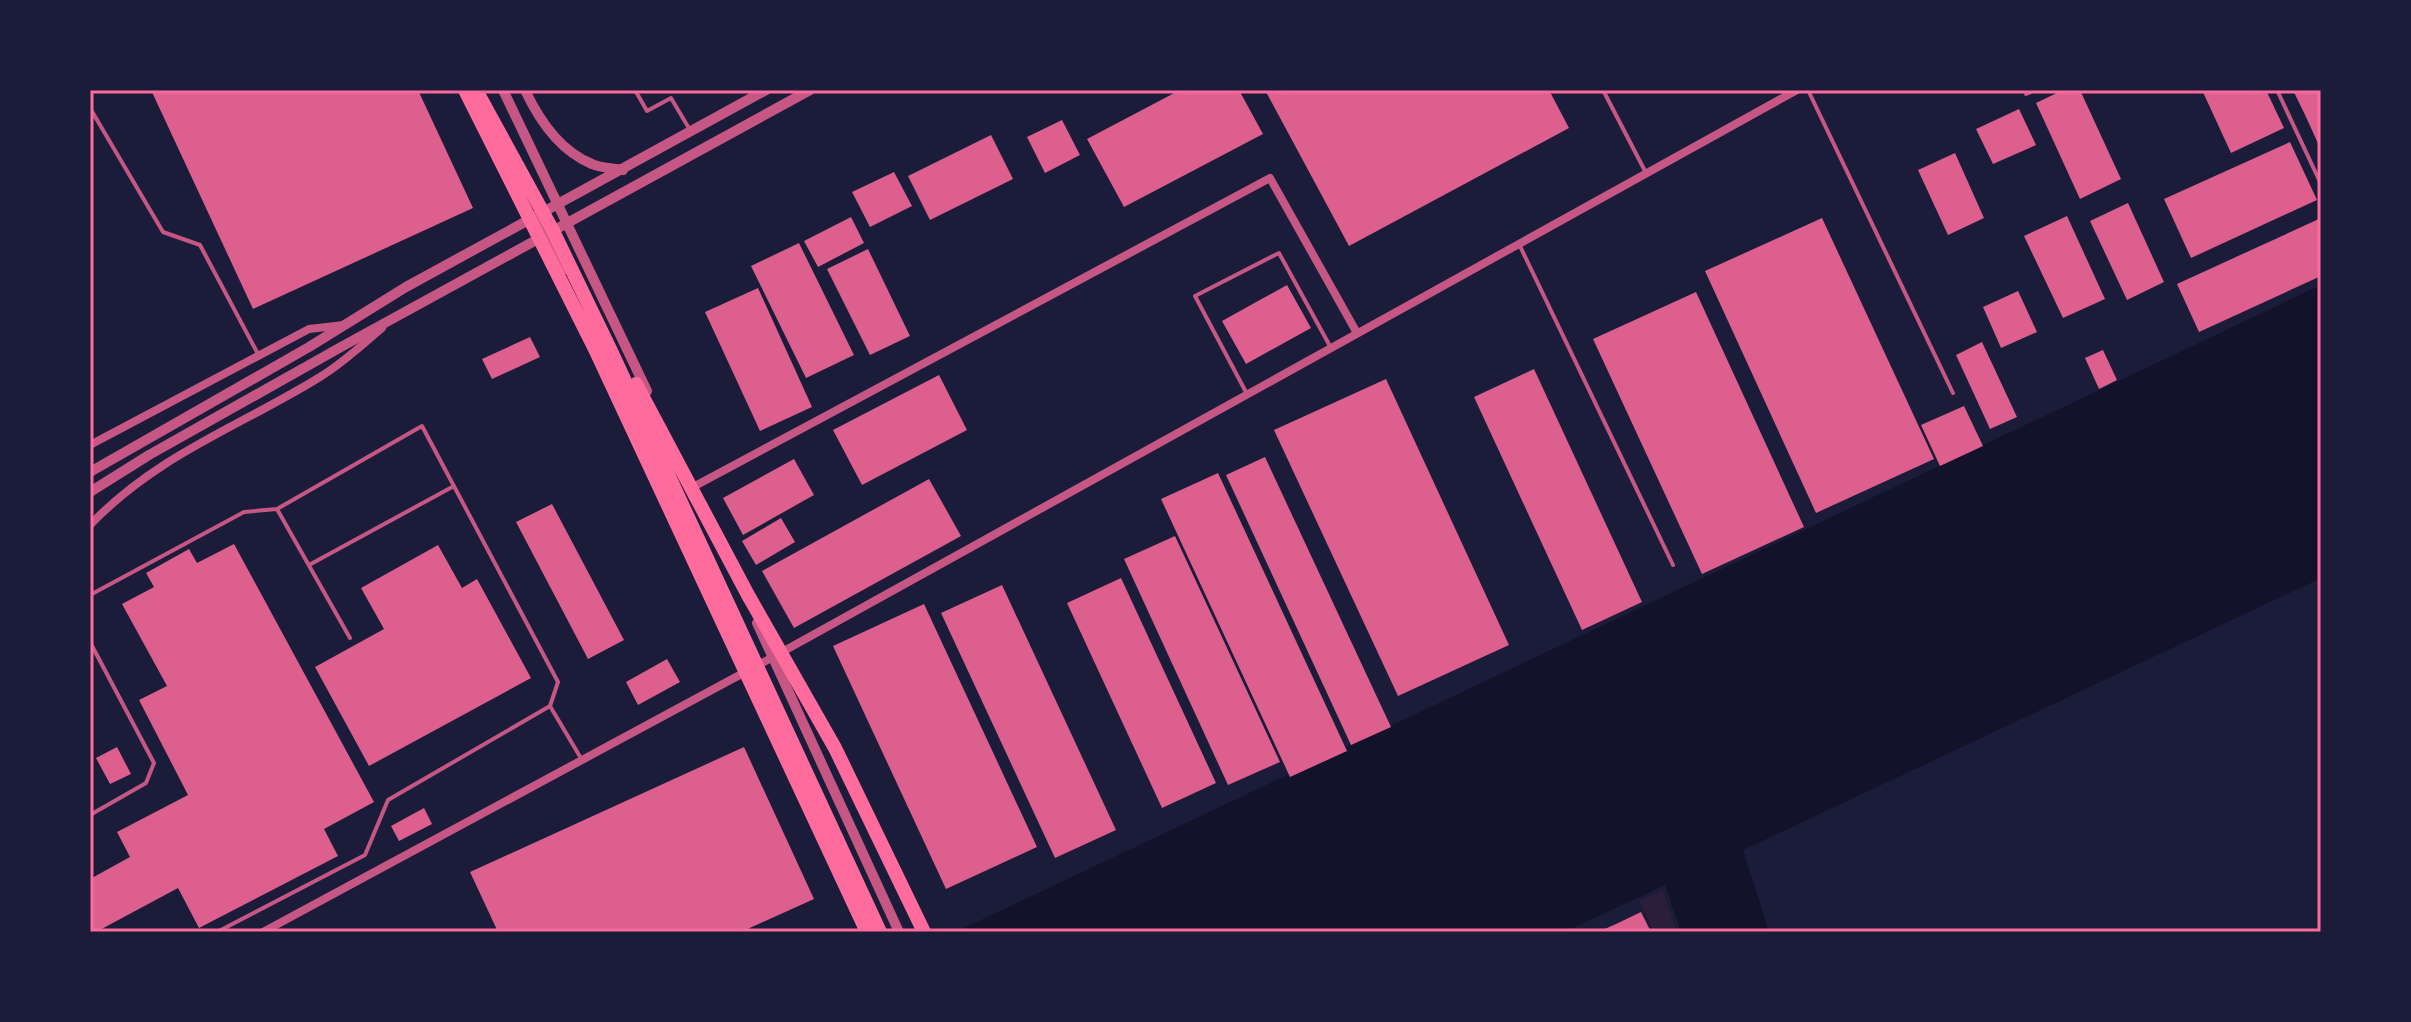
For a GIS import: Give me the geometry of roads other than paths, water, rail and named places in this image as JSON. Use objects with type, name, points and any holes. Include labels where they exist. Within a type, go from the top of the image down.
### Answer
[{"type":"highway","points":[[465,90],[595,349],[868,932]]},
{"type":"highway","points":[[478,90],[555,228],[748,595],[835,748],[924,932]]},
{"type":"highway","points":[[555,228],[882,932]]},
{"type":"street","points":[[478,90],[538,216],[555,228],[693,487],[899,932]]},
{"type":"street","points":[[503,90],[559,206],[555,228],[745,671],[830,857],[868,932]]},
{"type":"street","points":[[525,90],[535,110],[561,145],[593,165],[624,170]]},
{"type":"street","points":[[95,469],[406,287],[766,90]]},
{"type":"street","points":[[90,492],[392,319],[810,90]]},
{"type":"street","points":[[263,932],[773,657],[1797,90]]},
{"type":"street","points":[[693,487],[1270,178],[1357,333]]},
{"type":"street","points":[[90,525],[129,487],[159,466],[320,377],[345,360],[392,319]]},
{"type":"street","points":[[90,445],[309,329],[347,324]]},
{"type":"lane","points":[[635,90],[647,111],[671,98],[691,132]]},
{"type":"lane","points":[[1603,90],[1646,173]]},
{"type":"lane","points":[[1808,90],[1953,393]]},
{"type":"lane","points":[[2026,94],[2035,90]]},
{"type":"lane","points":[[2277,90],[2321,184]]},
{"type":"lane","points":[[90,108],[163,232],[200,245],[258,354]]},
{"type":"lane","points":[[1519,244],[1673,565]]},
{"type":"lane","points":[[1247,394],[1195,296],[1279,253],[1331,348]]},
{"type":"lane","points":[[90,595],[244,512],[277,509],[422,426],[558,682],[550,706],[388,800],[365,855],[217,932]]},
{"type":"lane","points":[[309,565],[454,486]]},
{"type":"lane","points":[[277,509],[350,638]]},
{"type":"lane","points":[[90,642],[154,763],[146,783],[90,815]]},
{"type":"lane","points":[[550,706],[582,760]]}]
